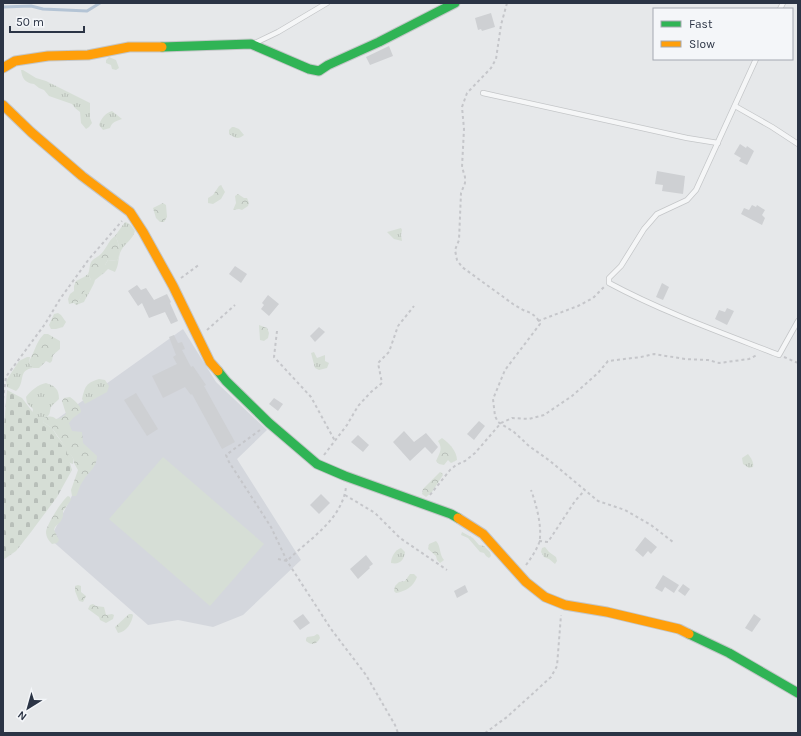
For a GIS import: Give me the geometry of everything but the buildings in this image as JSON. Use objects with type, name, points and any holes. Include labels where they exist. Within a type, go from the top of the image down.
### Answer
[{"type":"street","points":[[3,68],[15,61],[48,56],[88,55],[129,47],[251,44],[309,69],[319,71],[328,65],[379,42],[455,3]]},
{"type":"street","points":[[3,105],[31,132],[77,171],[130,212],[143,232],[171,283],[210,362],[226,381],[269,423],[317,464],[345,476],[451,514],[483,534],[526,582],[540,594],[562,604],[606,612],[679,629],[729,653],[798,693]]},
{"type":"lane","points":[[251,44],[278,32],[327,3]]},
{"type":"lane","points":[[756,60],[696,190],[687,200],[657,214],[644,229],[620,266],[609,278],[610,283],[632,295],[779,355],[798,321]]},
{"type":"lane","points":[[483,93],[687,138],[718,142]]},
{"type":"lane","points":[[735,106],[798,144]]},
{"type":"path","points":[[507,3],[501,25],[496,59],[491,68],[467,93],[462,107],[464,129],[462,167],[465,183],[462,193],[459,240],[456,250],[457,260],[462,267],[513,304],[531,313],[537,318],[540,324],[505,370],[493,399],[495,416],[498,422],[598,501],[625,510],[651,525],[673,542]]},
{"type":"path","points":[[3,399],[6,377],[8,374],[45,324],[60,299],[89,259],[130,212]]},
{"type":"path","points":[[171,283],[185,276],[200,264]]},
{"type":"path","points":[[538,321],[578,306],[593,298],[610,283]]},
{"type":"path","points":[[196,332],[207,330],[235,305]]},
{"type":"path","points":[[317,464],[347,425],[358,406],[382,383],[378,363],[389,352],[398,326],[414,306]]},
{"type":"path","points":[[277,331],[274,357],[311,397],[335,441]]},
{"type":"path","points":[[423,503],[450,470],[475,453],[501,423],[512,418],[529,419],[544,416],[572,396],[598,373],[608,360],[641,358],[654,354],[685,359],[708,360],[719,363],[749,359],[763,349]]},
{"type":"path","points":[[779,355],[798,363]]},
{"type":"path","points":[[269,423],[226,456],[270,527],[287,560],[331,629],[366,675],[395,725],[398,733]]},
{"type":"path","points":[[278,559],[287,560],[314,537],[340,510],[345,495],[347,482],[345,476]]},
{"type":"path","points":[[520,575],[535,552],[539,542],[539,522],[536,503],[531,490]]},
{"type":"path","points":[[539,542],[548,542],[575,501],[585,490]]},
{"type":"path","points":[[345,495],[375,513],[400,538],[447,570]]},
{"type":"path","points":[[485,733],[507,717],[551,677],[557,666],[562,604]]},
{"type":"shaded area","points":[[183,329],[216,382],[267,430],[237,459],[301,560],[243,615],[213,627],[178,620],[148,625],[50,539],[85,470],[88,458],[57,419]]},
{"type":"green space","points":[[109,57],[116,60],[119,68],[116,70],[112,69],[111,65],[106,63],[106,60]]},
{"type":"green space","points":[[21,70],[90,103],[90,118],[92,123],[89,127],[86,129],[81,123],[80,112],[72,104],[49,96],[44,90],[26,81],[23,78]]},
{"type":"green space","points":[[112,111],[122,119],[113,123],[110,128],[103,130],[99,125],[102,118]]},
{"type":"green space","points":[[232,127],[239,129],[244,135],[240,138],[233,137],[229,134],[229,130]]},
{"type":"green space","points":[[221,185],[225,192],[221,199],[213,204],[208,203],[208,198],[213,195]]},
{"type":"green space","points":[[238,194],[244,198],[247,198],[249,203],[248,206],[242,210],[233,210],[236,203],[235,196]]},
{"type":"green space","points":[[163,203],[166,205],[167,217],[164,222],[160,222],[156,218],[153,208]]},
{"type":"green space","points":[[125,222],[130,224],[133,228],[135,231],[134,234],[120,253],[115,272],[108,269],[105,272],[105,265],[108,260],[117,261],[119,248],[118,241],[115,236]]},
{"type":"green space","points":[[401,228],[402,241],[394,239],[387,232]]},
{"type":"green space","points":[[115,236],[118,241],[119,248],[117,261],[108,260],[105,265],[105,272],[95,280],[91,280],[88,274],[91,262],[101,254]]},
{"type":"green space","points":[[88,274],[91,280],[95,280],[92,288],[84,302],[76,305],[74,303],[78,302],[87,285],[84,277]]},
{"type":"green space","points":[[84,277],[88,285],[78,302],[69,304],[68,299],[70,294],[74,291],[76,281]]},
{"type":"green space","points":[[58,313],[66,322],[63,327],[51,329],[49,325],[54,314]]},
{"type":"green space","points":[[259,325],[267,328],[269,333],[268,338],[264,341],[260,340]]},
{"type":"green space","points":[[44,334],[48,334],[60,341],[60,349],[53,355],[50,363],[46,361],[39,368],[33,368],[29,361],[38,342]]},
{"type":"green space","points":[[314,352],[317,358],[325,355],[325,361],[329,363],[327,368],[319,370],[315,368],[311,353]]},
{"type":"green space","points":[[30,357],[29,363],[33,368],[25,371],[21,384],[16,391],[7,387],[6,381],[19,361]]},
{"type":"green space","points":[[99,379],[105,380],[109,386],[107,392],[85,404],[82,399],[85,388],[91,382]]},
{"type":"green space","points":[[46,383],[56,388],[59,399],[51,407],[49,415],[43,422],[52,428],[69,451],[73,458],[73,464],[70,463],[32,414],[33,409],[27,403],[26,397],[30,392],[38,386]]},
{"type":"green space","points":[[7,390],[22,398],[38,419],[66,450],[72,470],[57,497],[31,532],[16,551],[3,560],[3,438]]},
{"type":"green space","points":[[70,397],[79,405],[81,410],[81,412],[69,423],[72,431],[82,432],[83,443],[97,456],[96,464],[85,478],[76,496],[72,496],[71,490],[78,470],[73,458],[52,428],[43,422],[44,418],[53,417],[56,419],[61,418],[66,414],[62,401],[64,398]]},
{"type":"green space","points":[[442,438],[456,453],[457,457],[457,460],[451,463],[448,460],[444,465],[439,464],[436,461],[441,448],[438,441]]},
{"type":"green space","points":[[748,454],[753,465],[753,467],[749,468],[743,464],[742,458]]},
{"type":"green space","points":[[163,457],[264,544],[210,606],[109,519]]},
{"type":"green space","points":[[440,472],[443,475],[432,492],[426,497],[422,494],[423,489]]},
{"type":"green space","points":[[68,496],[71,500],[63,511],[61,521],[54,530],[59,540],[57,543],[52,544],[47,536],[47,529],[58,508]]},
{"type":"green space","points":[[462,532],[473,538],[479,545],[484,546],[490,552],[491,556],[489,558],[484,553],[480,552],[468,538],[461,535]]},
{"type":"green space","points":[[436,541],[439,545],[441,555],[444,560],[440,563],[436,556],[428,549],[429,544]]},
{"type":"green space","points":[[545,547],[556,557],[557,561],[555,564],[544,557],[541,552],[542,548]]},
{"type":"green space","points":[[401,548],[405,552],[403,560],[399,563],[391,563],[394,554]]},
{"type":"green space","points":[[410,574],[414,574],[417,577],[411,586],[406,590],[396,593],[394,591],[395,586],[399,582],[405,581]]},
{"type":"green space","points":[[75,586],[81,586],[81,592],[86,596],[83,602],[79,601],[75,591]]},
{"type":"green space","points":[[93,604],[104,607],[106,615],[114,615],[113,619],[106,623],[100,620],[99,617],[88,609],[90,605]]},
{"type":"green space","points":[[129,614],[133,615],[130,624],[124,631],[118,633],[115,627]]},
{"type":"green space","points":[[317,634],[320,638],[316,643],[312,644],[306,641],[307,637]]},
{"type":"waterway","points":[[3,7],[31,6],[43,9],[87,11],[100,3]]},
{"type":"traffic: fast","points":[[162,47],[251,44],[309,69],[319,71],[328,65],[379,42],[455,3]]},
{"type":"traffic: fast","points":[[218,371],[226,381],[269,423],[317,464],[345,476],[451,514],[458,518]]},
{"type":"traffic: fast","points":[[689,634],[729,653],[798,693]]},
{"type":"traffic: slow","points":[[3,68],[15,61],[48,56],[88,55],[129,47],[162,47]]},
{"type":"traffic: slow","points":[[3,105],[31,132],[82,176],[130,212],[173,286],[210,362],[218,371]]},
{"type":"traffic: slow","points":[[458,518],[483,534],[526,582],[545,597],[565,605],[607,612],[679,629],[689,634]]}]
